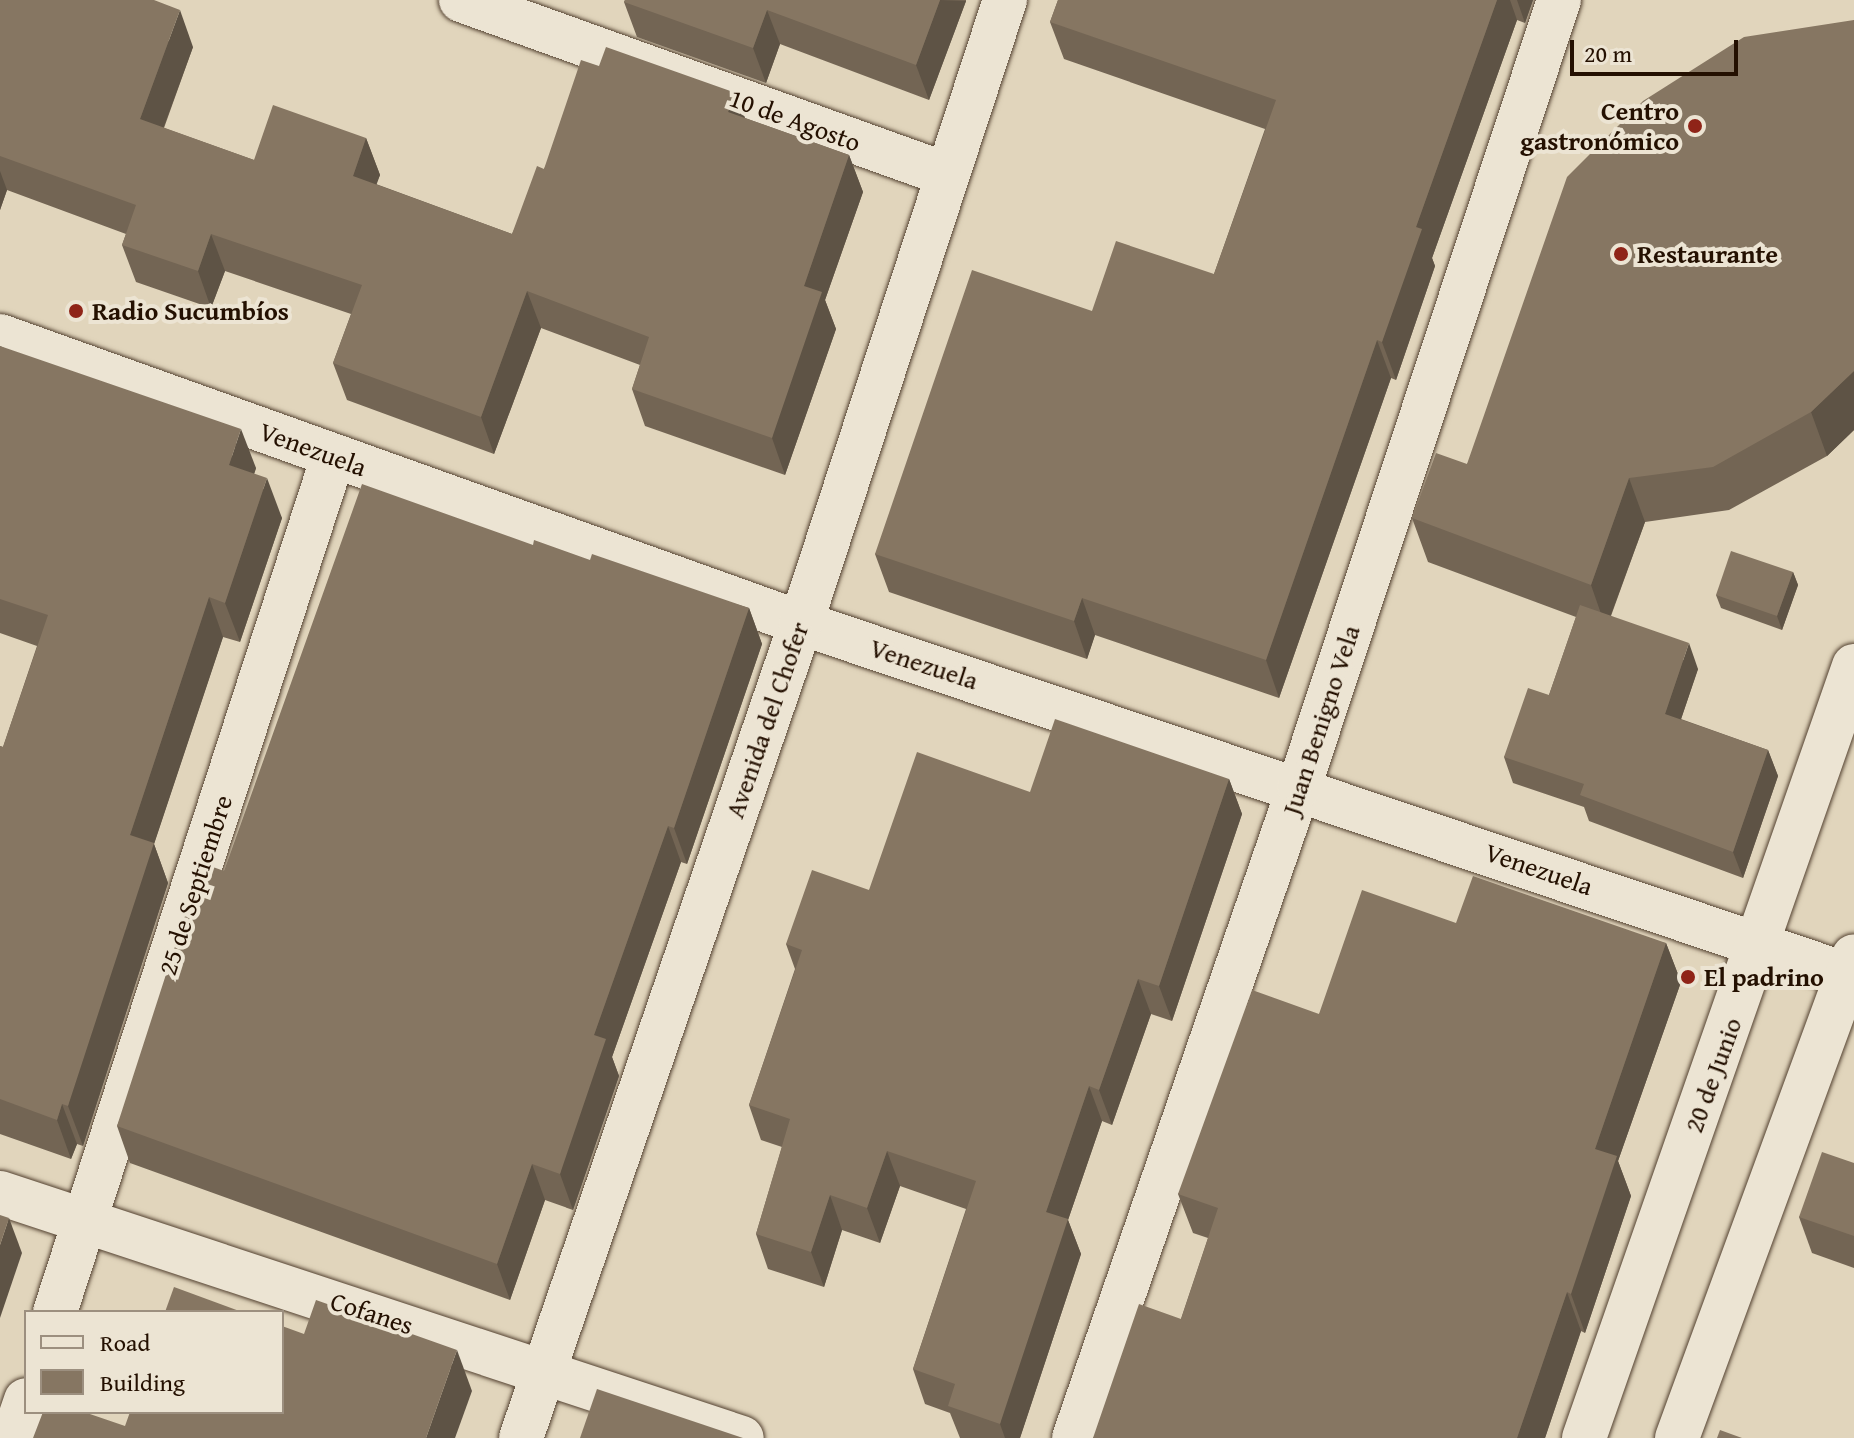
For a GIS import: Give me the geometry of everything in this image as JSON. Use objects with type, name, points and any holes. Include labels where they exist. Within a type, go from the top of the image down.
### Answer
[{"type":"street","name":"10 de Agosto","points":[[461,0],[948,175]]},
{"type":"street","name":"Avenida del Chofer","points":[[521,1438],[801,623],[1005,0]]},
{"type":"street","name":"Juan Benigno Vela","points":[[1074,1438],[1299,787],[1559,0]]},
{"type":"street","name":"Venezuela","points":[[0,336],[801,623],[1299,787],[1759,944],[1852,969]]},
{"type":"street","name":"25 de Septiembre","points":[[56,1310],[333,457]]},
{"type":"street","name":"20 de Junio","points":[[1584,1438],[1854,666]]},
{"type":"street","points":[[1677,1438],[1852,969]]},
{"type":"street","name":"Cofanes","points":[[0,1193],[545,1370],[742,1438]]},
{"type":"street","points":[[13,1438],[24,1406]]},
{"type":"building","points":[[0,0],[154,0],[180,10],[140,119],[254,160],[273,105],[366,138],[353,176],[512,234],[537,166],[544,169],[581,60],[599,66],[606,47],[736,93],[728,112],[849,155],[804,286],[822,292],[772,438],[632,389],[649,337],[527,291],[481,417],[333,363],[362,285],[211,234],[198,271],[122,245],[136,205],[0,156]]},
{"type":"building","points":[[625,0],[940,0],[916,65],[767,10],[753,48]]},
{"type":"building","points":[[1058,0],[1497,0],[1416,227],[1422,229],[1382,342],[1377,340],[1266,660],[1082,598],[1074,621],[875,554],[972,270],[1092,311],[1116,241],[1214,274],[1276,100],[1050,22]]},
{"type":"building","points":[[1854,20],[1854,371],[1811,412],[1713,467],[1629,478],[1591,585],[1412,518],[1436,453],[1467,464],[1567,177],[1643,101],[1744,37]]},
{"type":"building","points":[[0,346],[241,429],[229,465],[267,478],[225,603],[209,597],[130,835],[154,843],[68,1106],[62,1104],[57,1120],[0,1099],[0,746],[3,747],[48,615],[0,599]]},
{"type":"building","points":[[362,484],[533,545],[534,540],[590,560],[592,554],[749,608],[674,828],[668,826],[594,1035],[606,1039],[560,1174],[532,1164],[497,1264],[117,1126],[202,863],[224,871]]},
{"type":"building","points":[[1731,551],[1793,572],[1777,616],[1716,595]]},
{"type":"building","points":[[1580,605],[1689,643],[1665,714],[1768,750],[1733,852],[1580,795],[1584,784],[1504,757],[1528,688],[1549,695]]},
{"type":"building","points":[[1055,719],[1229,779],[1159,986],[1138,979],[1099,1090],[1089,1086],[1046,1212],[1068,1219],[1000,1424],[948,1406],[955,1384],[913,1369],[976,1181],[887,1151],[867,1208],[830,1195],[811,1252],[756,1234],[790,1119],[749,1105],[802,950],[786,944],[812,870],[869,890],[917,752],[1030,792]]},
{"type":"building","points":[[1473,876],[1666,943],[1595,1149],[1617,1156],[1571,1294],[1567,1292],[1517,1438],[1093,1438],[1139,1304],[1181,1319],[1218,1208],[1178,1194],[1252,990],[1319,1014],[1362,890],[1456,923]]},
{"type":"building","points":[[1822,1152],[1854,1163],[1854,1236],[1799,1217]]},
{"type":"building","points":[[0,1215],[9,1218],[0,1245]]},
{"type":"building","points":[[174,1287],[237,1310],[166,1310]]},
{"type":"building","points":[[316,1300],[457,1350],[426,1438],[33,1438],[42,1414],[90,1414],[125,1426],[129,1414],[284,1414],[284,1327],[304,1334]]},
{"type":"building","points":[[597,1389],[743,1438],[580,1438]]},
{"type":"building","points":[[1720,1430],[1742,1438],[1717,1438]]},
{"type":"place","name":"Centro gastronómico","points":[[1695,126]]},
{"type":"place","name":"Restaurante","points":[[1621,254]]},
{"type":"place","name":"Radio Sucumbíos","points":[[76,311]]},
{"type":"place","name":"El padrino","points":[[1688,977]]}]
